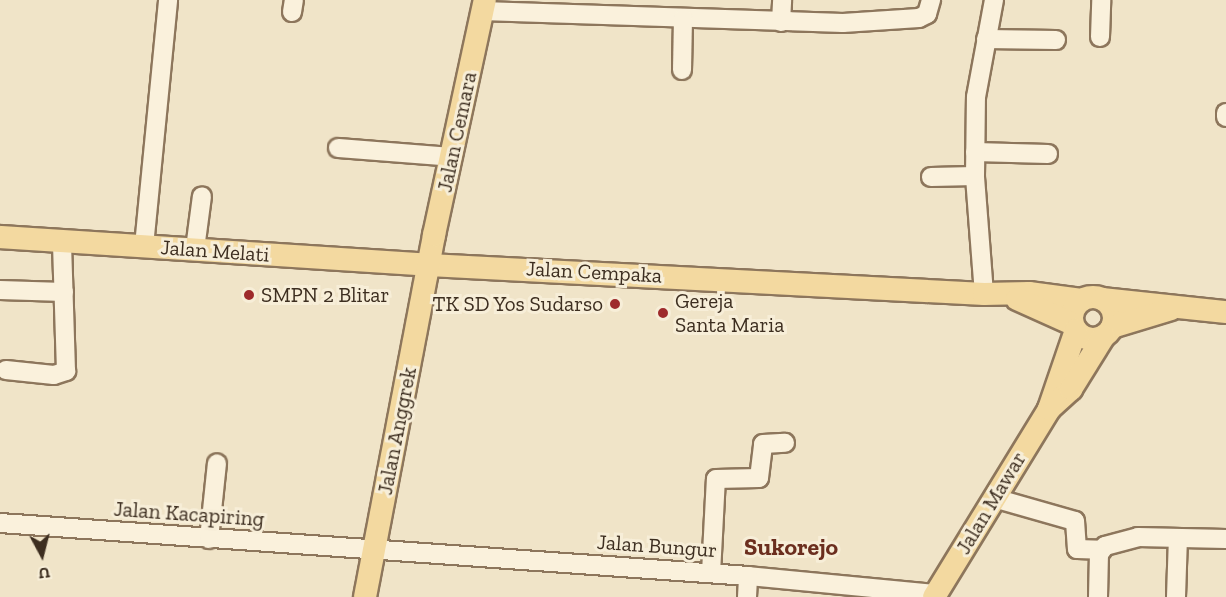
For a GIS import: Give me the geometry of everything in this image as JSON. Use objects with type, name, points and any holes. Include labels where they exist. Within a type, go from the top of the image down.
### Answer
[{"type":"main road","name":"Jalan Cemara","points":[[429,265],[484,6]]},
{"type":"main road","name":"Jalan Melati","points":[[0,237],[429,265]]},
{"type":"main road","name":"Jalan Cempaka","points":[[429,265],[1011,295],[1226,312]]},
{"type":"main road","name":"Jalan Anggrek","points":[[365,597],[429,265]]},
{"type":"main road","name":"Jalan Cempaka","points":[[1011,295],[1074,327]]},
{"type":"main road","points":[[1108,332],[1111,308],[1092,300],[1073,311],[1074,327],[1086,338],[1108,332],[1172,309]]},
{"type":"main road","name":"Jalan Mawar","points":[[935,596],[1049,409],[1074,327]]},
{"type":"main road","name":"Jalan Mawar","points":[[1049,409],[1071,389],[1108,332]]},
{"type":"street","points":[[144,246],[168,0]]},
{"type":"street","points":[[781,22],[782,0]]},
{"type":"street","points":[[484,6],[683,18],[705,9],[781,22],[915,19],[927,14],[931,0]]},
{"type":"street","points":[[984,294],[975,176],[976,98],[994,0]]},
{"type":"street","points":[[1100,37],[1101,0]]},
{"type":"street","points":[[682,70],[683,18]]},
{"type":"street","points":[[986,39],[1056,40]]},
{"type":"street","points":[[338,148],[452,158]]},
{"type":"street","points":[[975,152],[1048,154]]},
{"type":"street","points":[[932,177],[975,176]]},
{"type":"street","points":[[195,249],[202,196]]},
{"type":"street","points":[[6,370],[54,375],[66,371],[62,241]]},
{"type":"street","points":[[0,290],[64,292]]},
{"type":"street","points":[[711,573],[716,479],[759,478],[763,444],[784,444]]},
{"type":"street","points":[[209,539],[217,463]]},
{"type":"street","points":[[994,498],[1075,521],[1077,549],[1101,550],[1138,537],[1226,539]]},
{"type":"street","name":"Jalan Kacapiring","points":[[0,523],[209,539],[374,548]]},
{"type":"street","points":[[1176,597],[1178,538]]},
{"type":"street","name":"Jalan Bungur","points":[[374,548],[748,576],[935,596]]},
{"type":"street","points":[[1098,597],[1101,550]]},
{"type":"street","points":[[747,597],[748,576]]},
{"type":"place","name":"SMPN 2 Blitar","points":[[249,295]]},
{"type":"place","name":"TK SD Yos Sudarso","points":[[615,304]]},
{"type":"place","name":"Gereja Santa Maria","points":[[663,313]]},
{"type":"district","name":"Sukorejo","points":[[791,547]]}]
